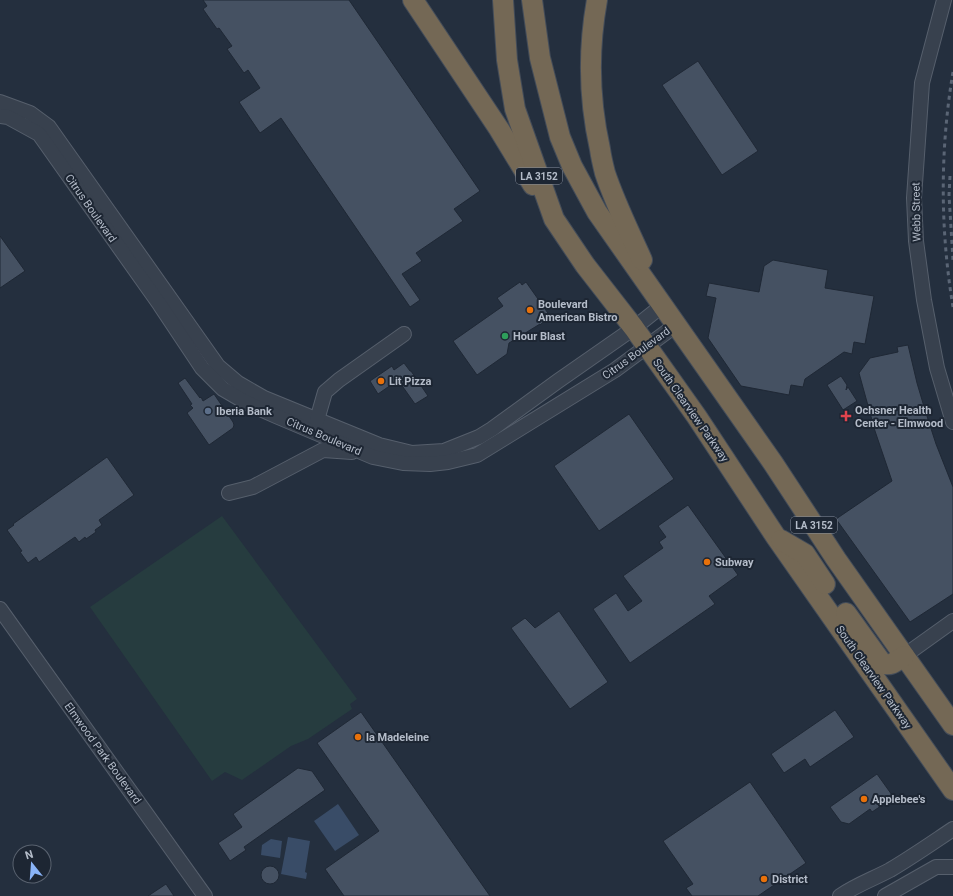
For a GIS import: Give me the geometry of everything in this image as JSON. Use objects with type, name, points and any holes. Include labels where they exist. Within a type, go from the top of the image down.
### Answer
[{"type":"highway","points":[[413,0],[499,129],[554,218]]},
{"type":"highway","name":"South Clearview Parkway","points":[[503,0],[508,60],[515,109],[554,218],[585,265],[634,328],[697,417],[776,537],[953,790]]},
{"type":"highway","name":"LA 3152","points":[[532,0],[540,58],[560,137],[572,166],[597,212],[773,463],[836,559],[953,725]]},
{"type":"highway","points":[[596,0],[590,71],[596,129],[605,171],[614,199],[663,305]]},
{"type":"highway","points":[[776,537],[805,554],[882,663],[886,665],[892,664],[904,656]]},
{"type":"street","name":"Webb Street","points":[[944,0],[922,83],[914,198],[916,241],[924,300],[937,368],[953,422]]},
{"type":"street","name":"Citrus Boulevard","points":[[0,102],[30,113],[49,127],[218,366],[238,383],[264,398],[379,445],[412,453],[444,451],[479,437],[634,328],[663,305]]},
{"type":"street","name":"Citrus Boulevard","points":[[0,116],[8,117],[39,134],[160,305],[202,368],[223,389],[247,403],[373,457],[403,463],[430,464],[448,462],[477,455],[615,370],[676,325]]},
{"type":"street","points":[[317,420],[325,392],[339,380],[404,334]]},
{"type":"street","points":[[229,493],[253,487],[323,450],[366,454]]},
{"type":"street","name":"Elmwood Park Boulevard","points":[[0,609],[206,896]]},
{"type":"street","points":[[904,656],[953,621]]},
{"type":"street","points":[[840,896],[867,880],[888,871],[953,829]]},
{"type":"street","points":[[885,896],[953,856]]},
{"type":"street","points":[[936,867],[953,867]]},
{"type":"green space","points":[[222,516],[357,699],[350,704],[352,709],[308,739],[291,746],[242,780],[225,772],[212,781],[90,607]]},
{"type":"water","points":[[338,804],[359,835],[335,851],[314,821]]},
{"type":"water","points":[[288,837],[310,841],[305,872],[307,873],[306,879],[281,874]]},
{"type":"water","points":[[271,839],[282,841],[280,858],[261,855],[262,845]]},
{"type":"building","points":[[203,0],[349,0],[480,191],[454,209],[463,221],[416,253],[422,261],[402,274],[420,300],[410,307],[281,118],[260,133],[239,102],[260,88],[248,70],[244,73],[227,49],[232,46],[219,28],[217,29],[203,9],[207,6]]},
{"type":"building","points":[[698,61],[758,151],[722,175],[662,85]]},
{"type":"building","points":[[0,236],[25,271],[0,288]]},
{"type":"building","points":[[773,260],[828,270],[825,288],[874,296],[865,344],[854,342],[852,354],[844,352],[805,379],[803,387],[791,385],[789,395],[741,386],[708,338],[716,298],[706,296],[709,283],[759,292],[764,266]]},
{"type":"building","points":[[520,282],[522,285],[526,282],[550,316],[540,325],[509,343],[507,354],[477,375],[453,341],[503,306],[497,298]]},
{"type":"building","points":[[908,345],[925,410],[936,444],[953,487],[953,594],[910,622],[836,519],[892,481],[875,431],[859,373],[870,358],[898,352],[897,347]]},
{"type":"building","points":[[404,363],[428,396],[415,404],[398,380],[378,394],[370,381],[392,366],[394,370]]},
{"type":"building","points":[[841,376],[847,385],[846,390],[848,387],[857,401],[843,410],[827,385]]},
{"type":"building","name":"Iberia Bank","points":[[185,378],[203,401],[214,394],[233,422],[233,428],[209,445],[187,413],[193,408],[190,405],[192,404],[178,383]]},
{"type":"building","points":[[629,414],[674,479],[599,531],[554,466]]},
{"type":"building","points":[[107,457],[134,495],[99,520],[102,525],[95,530],[96,532],[86,539],[85,537],[79,542],[75,537],[39,562],[36,557],[28,563],[20,552],[22,551],[7,530],[14,525],[13,524]]},
{"type":"building","points":[[688,505],[738,575],[709,596],[715,604],[630,663],[593,609],[616,593],[628,611],[642,601],[623,576],[663,548],[659,542],[666,537],[658,526]]},
{"type":"building","points":[[559,611],[608,682],[570,709],[511,628],[525,618],[535,628]]},
{"type":"building","points":[[835,710],[854,737],[810,767],[805,759],[784,773],[771,754]]},
{"type":"building","points":[[361,712],[490,896],[344,896],[325,869],[379,831],[317,743]]},
{"type":"building","points":[[298,768],[312,771],[325,790],[244,847],[246,850],[230,861],[218,843],[242,827],[233,814]]},
{"type":"building","name":"Applebee's","points":[[877,774],[892,795],[888,797],[890,800],[872,812],[870,809],[849,824],[841,822],[830,807]]},
{"type":"building","points":[[750,782],[806,863],[758,896],[692,896],[686,888],[693,884],[663,841]]},
{"type":"building","points":[[270,866],[276,869],[279,875],[276,881],[270,884],[264,881],[261,875],[264,869]]},
{"type":"building","points":[[166,884],[174,896],[148,896]]},
{"type":"railway","points":[[953,72],[946,130],[943,189],[946,248],[953,307]]},
{"type":"railway","points":[[950,176],[949,195],[953,260]]},
{"type":"place","name":"Boulevard American Bistro","points":[[530,310]]},
{"type":"place","name":"Hour Blast","points":[[505,336]]},
{"type":"place","name":"Lit Pizza","points":[[381,381]]},
{"type":"place","name":"Iberia Bank","points":[[208,411]]},
{"type":"place","name":"Ochsner Health Center - Elmwood","points":[[846,416]]},
{"type":"place","name":"Subway","points":[[707,562]]},
{"type":"place","name":"la Madeleine","points":[[358,737]]},
{"type":"place","name":"Applebee's","points":[[864,799]]},
{"type":"place","name":"District","points":[[764,879]]}]
